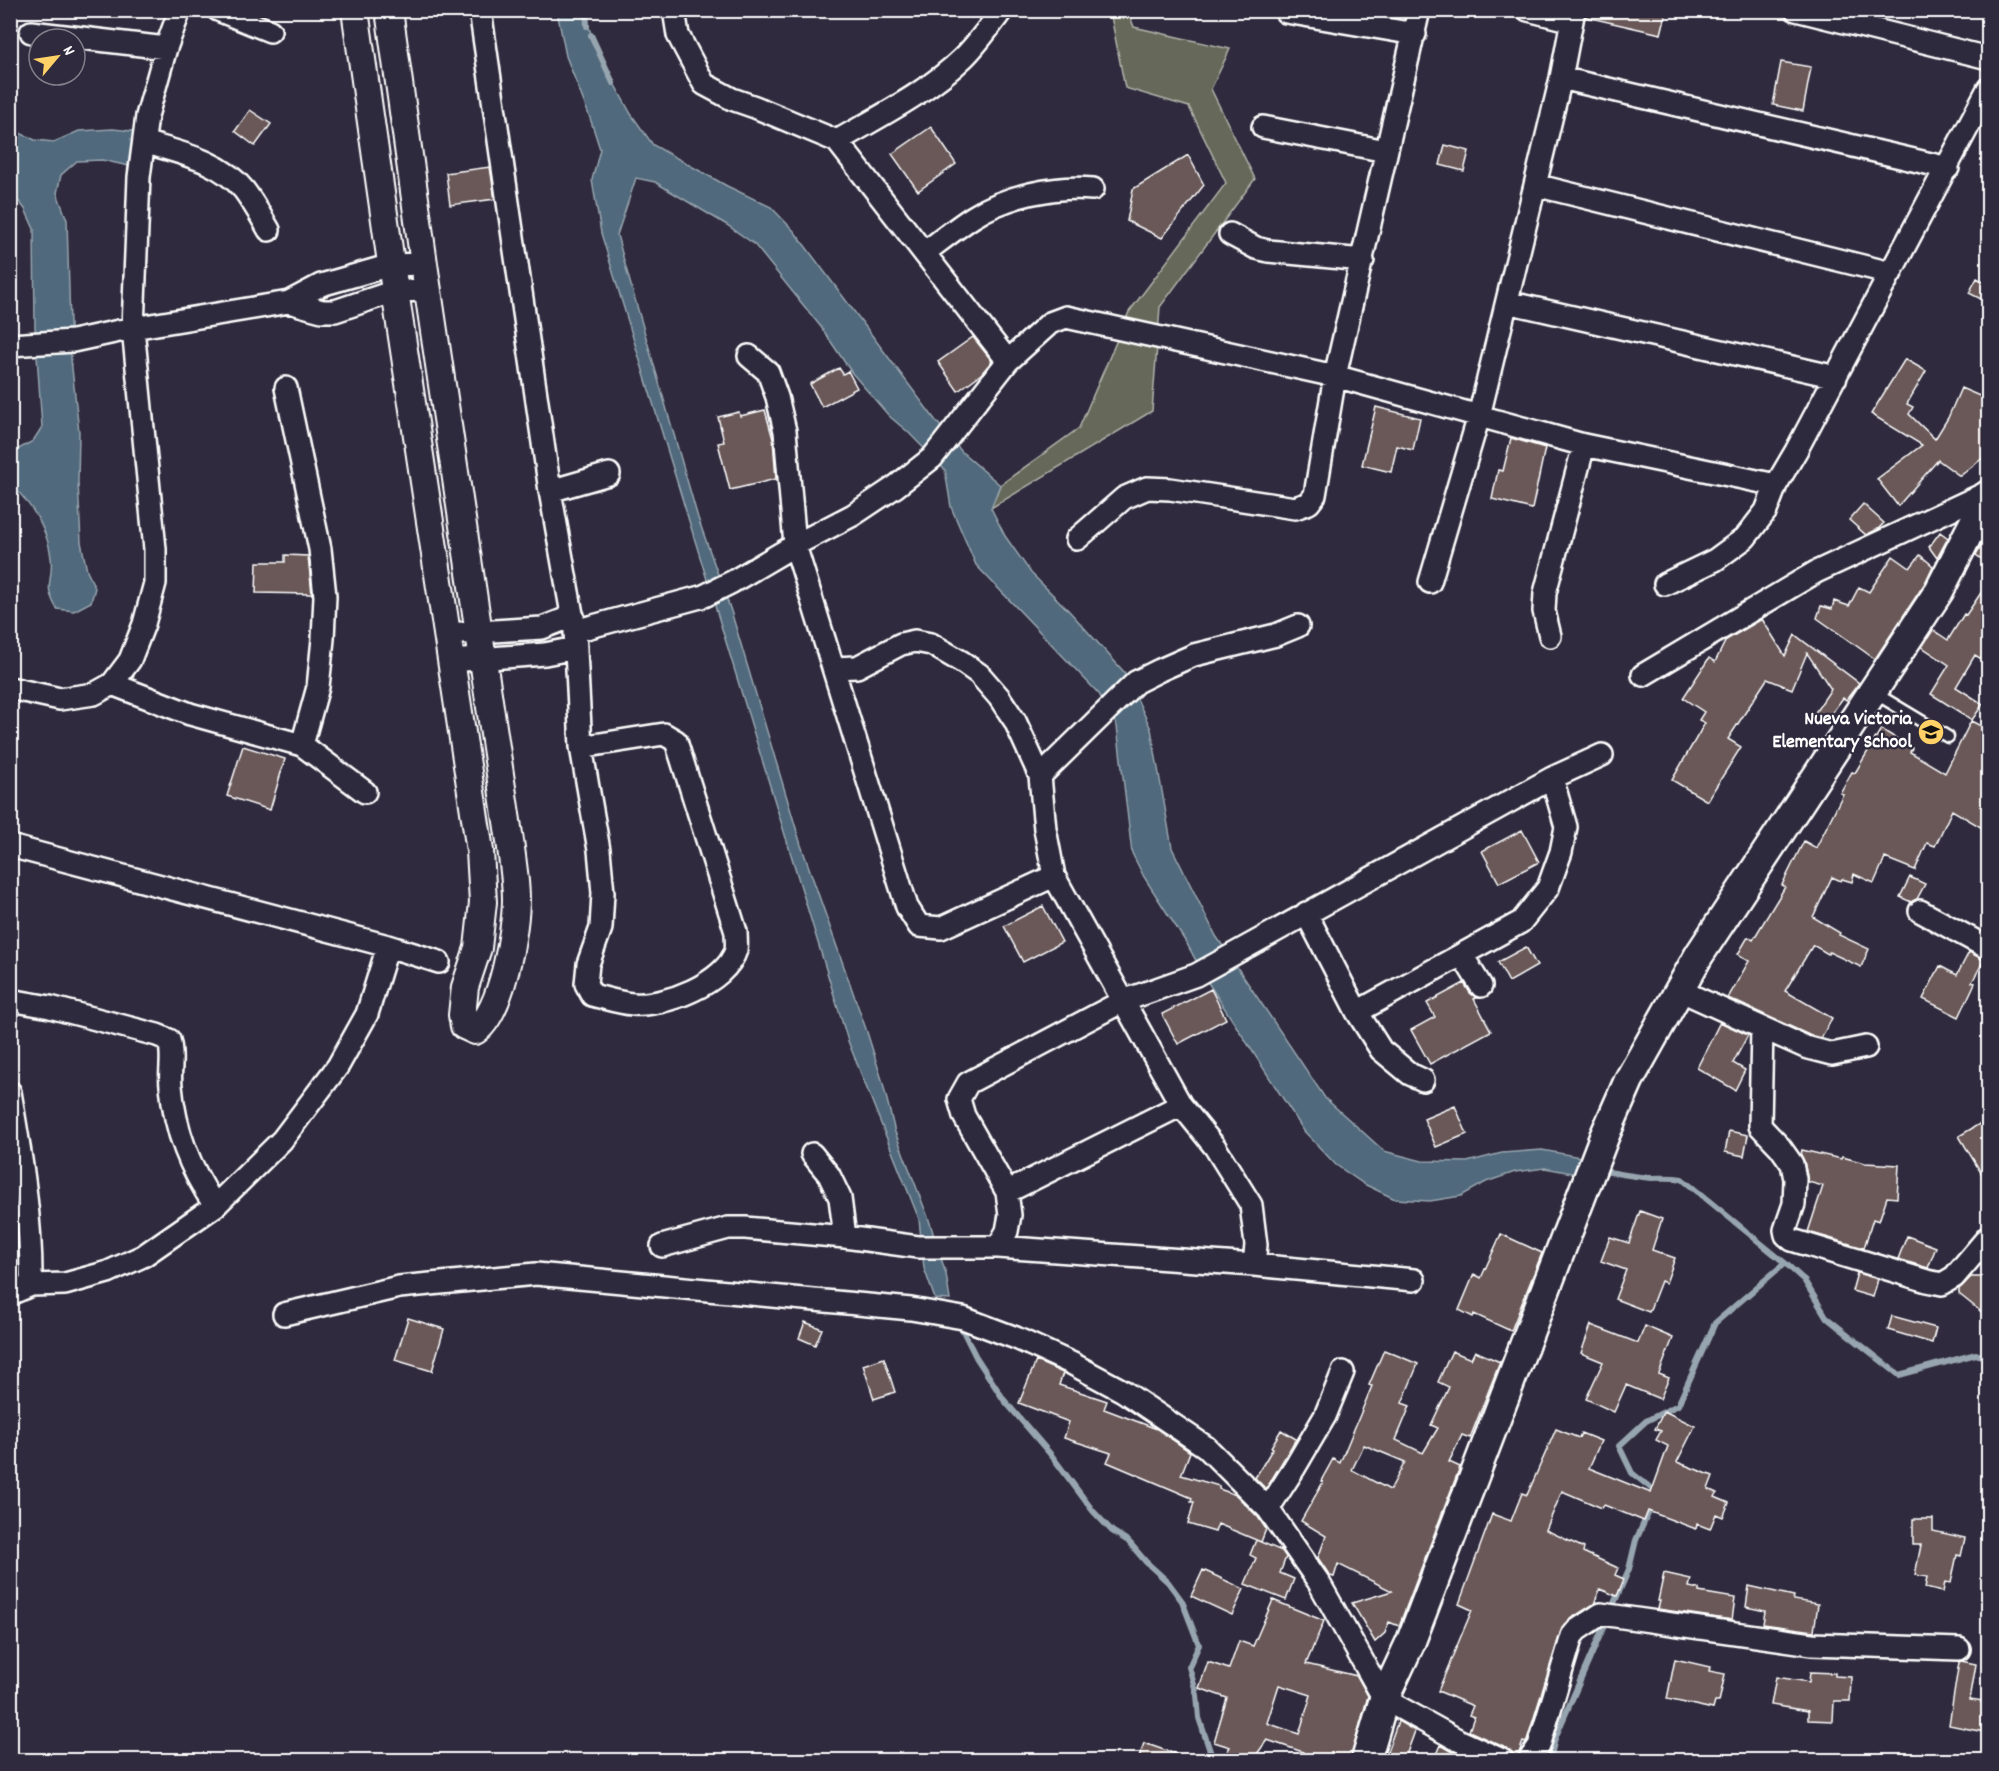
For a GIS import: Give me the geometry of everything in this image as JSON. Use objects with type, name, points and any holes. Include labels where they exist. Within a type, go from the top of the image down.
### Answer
[{"type":"main road","points":[[1366,1761],[1384,1699],[1411,1641],[1582,1192],[1629,1080],[1699,955],[1938,591],[1989,494]]},
{"type":"street","points":[[10,688],[60,699],[94,694],[112,684],[130,660],[144,624],[155,583],[155,549],[133,328],[139,177],[147,116],[166,48],[180,10]]},
{"type":"street","points":[[218,10],[270,31]]},
{"type":"street","points":[[355,10],[394,291],[480,851],[483,902],[478,948],[465,987],[462,1015],[464,1026],[475,1030],[481,1027],[497,998],[509,953],[516,901],[511,848],[424,264],[389,10]]},
{"type":"street","points":[[480,10],[550,491],[574,632],[581,747],[599,850],[603,893],[601,928],[588,964],[586,984],[592,995],[634,1004],[663,1002],[695,990],[724,969],[736,951],[736,932],[676,741],[664,735],[581,747]]},
{"type":"street","points":[[674,10],[678,34],[704,84],[732,99],[837,141],[1008,361]]},
{"type":"street","points":[[837,141],[918,93],[940,76],[963,57],[1002,10]]},
{"type":"street","points":[[1077,539],[1124,498],[1147,488],[1170,489],[1295,508],[1309,503],[1316,495],[1335,376],[1419,10]]},
{"type":"street","points":[[1430,582],[1479,416],[1508,302],[1561,78],[1573,16],[1528,10]]},
{"type":"street","points":[[1796,10],[1989,58]]},
{"type":"street","points":[[1286,12],[1415,34]]},
{"type":"street","points":[[87,39],[166,48]]},
{"type":"street","points":[[1561,78],[1948,168]]},
{"type":"street","points":[[1665,584],[1715,560],[1745,538],[1766,511],[1776,485],[1989,89]]},
{"type":"street","points":[[1263,127],[1386,151]]},
{"type":"street","points":[[144,142],[206,162],[220,169],[243,189],[269,230]]},
{"type":"street","points":[[1535,185],[1891,273]]},
{"type":"street","points":[[924,253],[974,216],[1009,201],[1038,192],[1076,188],[1093,189]]},
{"type":"street","points":[[1230,234],[1256,248],[1268,251],[1363,260]]},
{"type":"street","points":[[10,345],[73,341],[133,328],[289,303],[321,285],[391,265],[424,264]]},
{"type":"street","points":[[289,303],[322,311],[335,310],[394,291],[428,290]]},
{"type":"street","points":[[1508,302],[1836,377]]},
{"type":"street","points":[[451,661],[545,654],[574,632],[704,596],[853,515],[895,487],[932,458],[1008,361],[1050,323],[1066,316],[1335,376],[1584,445],[1776,485]]},
{"type":"street","points":[[748,356],[768,372],[777,397],[785,431],[795,545],[907,907],[919,926],[941,928],[1054,876]]},
{"type":"street","points":[[286,388],[320,549],[325,596],[318,687],[302,745]]},
{"type":"street","points":[[1550,636],[1544,611],[1545,593],[1584,445]]},
{"type":"street","points":[[550,491],[609,474]]},
{"type":"street","points":[[1643,675],[1816,572],[1989,494]]},
{"type":"street","points":[[1040,776],[1136,682],[1194,655],[1276,635],[1298,626]]},
{"type":"street","points":[[447,634],[542,628],[574,632]]},
{"type":"street","points":[[833,668],[857,667],[901,644],[915,640],[931,644],[979,674],[999,697],[1015,721],[1040,776],[1045,829],[1054,876],[1181,1105],[1215,1147],[1251,1204],[1256,1245],[1254,1265]]},
{"type":"street","points":[[112,684],[190,714],[302,745],[365,792]]},
{"type":"street","points":[[998,1246],[1007,1231],[1010,1215],[1007,1192],[963,1116],[959,1099],[968,1083],[1123,1001],[1196,975],[1552,778],[1602,755]]},
{"type":"street","points":[[1357,1012],[1521,922],[1548,888],[1561,852],[1566,827],[1552,778]]},
{"type":"street","points":[[10,846],[388,946],[439,962]]},
{"type":"street","points":[[1920,911],[1989,948]]},
{"type":"street","points":[[1306,913],[1357,1012],[1381,1050],[1410,1074],[1423,1080]]},
{"type":"street","points":[[10,1294],[31,1285],[65,1284],[108,1272],[143,1256],[215,1206],[282,1140],[338,1066],[367,1014],[388,946]]},
{"type":"street","points":[[1462,954],[1481,986]]},
{"type":"street","points":[[1679,990],[1805,1047],[1832,1054],[1866,1047]]},
{"type":"street","points":[[10,1000],[50,1007],[169,1040],[172,1050],[170,1084],[181,1139],[200,1183],[215,1206]]},
{"type":"street","points":[[1762,1028],[1760,1126],[1792,1164],[1795,1179],[1794,1204],[1785,1230],[1786,1235],[1792,1240],[1942,1284],[1954,1277],[1989,1237]]},
{"type":"street","points":[[10,1092],[28,1198],[32,1252],[31,1285]]},
{"type":"street","points":[[1007,1192],[1181,1105]]},
{"type":"street","points":[[812,1154],[829,1175],[840,1198],[845,1238]]},
{"type":"street","points":[[662,1246],[728,1228],[745,1228],[918,1247],[998,1246],[1254,1265],[1414,1280]]},
{"type":"street","points":[[284,1314],[399,1287],[536,1274],[910,1309],[953,1317],[1016,1338],[1123,1391],[1206,1447],[1268,1509],[1323,1591],[1384,1699],[1458,1740],[1502,1761]]},
{"type":"street","points":[[1268,1509],[1324,1416],[1343,1372]]},
{"type":"street","points":[[1529,1761],[1539,1746],[1572,1636],[1576,1630],[1600,1614],[1812,1644],[1959,1649]]},
{"type":"lane","points":[[1873,692],[1948,737]]},
{"type":"green space","points":[[1110,11],[1128,11],[1134,27],[1230,49],[1211,89],[1255,179],[1160,307],[1152,411],[991,508],[1000,485],[1079,428],[1129,312],[1226,183],[1189,107],[1125,88]]},
{"type":"water","points":[[557,11],[583,11],[599,56],[631,114],[653,145],[727,186],[771,207],[794,231],[936,421],[962,452],[1000,485],[991,508],[1005,536],[1031,573],[1125,673],[1151,729],[1172,848],[1216,936],[1325,1098],[1384,1151],[1422,1161],[1467,1162],[1502,1153],[1542,1150],[1586,1158],[1577,1174],[1545,1168],[1515,1172],[1486,1182],[1461,1196],[1430,1201],[1395,1199],[1364,1184],[1336,1165],[1304,1131],[1207,981],[1187,944],[1144,877],[1132,853],[1117,726],[1099,694],[976,565],[951,507],[945,470],[889,416],[852,373],[821,327],[754,244],[655,182],[636,178],[617,235],[698,518],[731,611],[801,845],[867,1032],[895,1132],[929,1220],[946,1274],[950,1300],[935,1299],[924,1268],[919,1219],[848,1041],[601,233],[592,180],[600,149],[566,56]]},
{"type":"water","points":[[11,129],[35,140],[54,142],[79,131],[113,129],[140,132],[138,168],[102,160],[77,161],[61,175],[57,193],[67,220],[71,359],[79,432],[78,482],[81,542],[87,571],[95,588],[91,602],[74,611],[57,609],[49,588],[52,566],[46,537],[32,509],[11,484],[10,449],[17,450],[33,441],[42,427],[35,327],[34,229],[25,209],[11,192]]},
{"type":"building","points":[[1586,10],[1667,10],[1661,34],[1586,17]]},
{"type":"building","points":[[1781,62],[1811,67],[1803,111],[1773,105]]},
{"type":"building","points":[[250,110],[271,124],[255,146],[235,131]]},
{"type":"building","points":[[931,127],[956,164],[918,191],[892,154]]},
{"type":"building","points":[[1445,145],[1469,151],[1464,171],[1440,165]]},
{"type":"building","points":[[1188,155],[1204,185],[1162,238],[1127,221],[1133,189]]},
{"type":"building","points":[[490,167],[495,199],[450,205],[446,173]]},
{"type":"building","points":[[1977,278],[1989,285],[1989,303],[1969,293]]},
{"type":"building","points":[[973,337],[992,361],[981,374],[958,391],[938,362]]},
{"type":"building","points":[[1905,359],[1926,371],[1907,404],[1913,407],[1909,414],[1935,439],[1948,418],[1961,388],[1989,400],[1989,453],[1960,476],[1938,460],[1898,506],[1877,479],[1922,445],[1871,414]]},
{"type":"building","points":[[839,368],[843,374],[848,371],[857,388],[822,407],[810,384]]},
{"type":"building","points":[[1376,407],[1420,418],[1413,450],[1397,446],[1391,472],[1362,465]]},
{"type":"building","points":[[765,410],[773,439],[776,479],[730,490],[718,443],[724,442],[718,417],[739,412],[740,416]]},
{"type":"building","points":[[1511,438],[1545,448],[1532,509],[1492,499],[1498,470],[1503,471]]},
{"type":"building","points":[[1863,504],[1884,523],[1866,535],[1849,520]]},
{"type":"building","points":[[1989,530],[1989,564],[1976,555]]},
{"type":"building","points":[[1940,532],[1948,538],[1937,558],[1929,547]]},
{"type":"building","points":[[285,555],[308,556],[312,594],[256,593],[257,562],[285,562]]},
{"type":"building","points":[[1920,555],[1933,566],[1925,583],[1875,659],[1817,618],[1821,606],[1832,609],[1834,601],[1849,606],[1859,587],[1869,592],[1893,556],[1910,568]]},
{"type":"building","points":[[1989,581],[1989,652],[1983,660],[1975,655],[1956,687],[1983,704],[1972,720],[1931,694],[1949,665],[1922,647],[1933,630],[1948,640]]},
{"type":"building","points":[[1762,619],[1785,656],[1795,635],[1859,683],[1846,700],[1843,698],[1825,722],[1814,714],[1831,689],[1807,653],[1792,689],[1767,679],[1728,739],[1741,747],[1707,801],[1672,780],[1705,723],[1699,720],[1704,712],[1683,698],[1709,658],[1715,662],[1726,640]]},
{"type":"building","points":[[1971,721],[1989,730],[1989,832],[1952,810],[1935,846],[1927,843],[1915,870],[1885,858],[1874,883],[1854,874],[1852,882],[1832,877],[1813,917],[1840,933],[1839,935],[1869,949],[1861,967],[1829,952],[1828,954],[1813,945],[1785,991],[1832,1018],[1821,1038],[1809,1035],[1728,998],[1749,961],[1738,954],[1748,937],[1753,940],[1785,887],[1782,885],[1804,841],[1816,848],[1843,794],[1840,793],[1852,772],[1855,773],[1881,729],[1912,748],[1910,752],[1945,773]]},
{"type":"building","points":[[243,746],[285,759],[270,810],[227,796]]},
{"type":"building","points":[[1522,830],[1539,862],[1499,883],[1482,851]]},
{"type":"building","points":[[1910,877],[1925,884],[1917,899],[1911,902],[1900,897]]},
{"type":"building","points":[[1043,906],[1062,942],[1023,962],[1004,926]]},
{"type":"building","points":[[1526,947],[1537,966],[1509,982],[1498,962]]},
{"type":"building","points":[[1969,952],[1984,960],[1972,982],[1975,983],[1959,1017],[1923,999],[1940,966],[1957,975]]},
{"type":"building","points":[[1464,983],[1470,993],[1477,998],[1474,999],[1491,1031],[1430,1064],[1411,1030],[1435,1017],[1427,1003]]},
{"type":"building","points":[[1211,989],[1226,1019],[1178,1044],[1162,1014]]},
{"type":"building","points":[[1720,1022],[1748,1035],[1733,1063],[1745,1070],[1735,1090],[1697,1068]]},
{"type":"building","points":[[1455,1106],[1467,1134],[1436,1147],[1424,1119]]},
{"type":"building","points":[[1981,1123],[1989,1136],[1989,1186],[1959,1136]]},
{"type":"building","points":[[1729,1131],[1748,1135],[1744,1156],[1725,1152]]},
{"type":"building","points":[[1802,1150],[1865,1163],[1899,1165],[1897,1198],[1887,1197],[1879,1221],[1873,1219],[1864,1248],[1808,1232],[1823,1186],[1808,1182],[1801,1155]]},
{"type":"building","points":[[1640,1211],[1662,1219],[1652,1250],[1675,1258],[1666,1283],[1661,1281],[1649,1312],[1615,1299],[1626,1270],[1601,1261],[1610,1237],[1629,1243]]},
{"type":"building","points":[[1501,1234],[1542,1253],[1511,1331],[1474,1314],[1473,1317],[1459,1310],[1474,1274],[1481,1278]]},
{"type":"building","points":[[1907,1236],[1936,1247],[1928,1268],[1898,1259]]},
{"type":"building","points":[[1857,1273],[1878,1279],[1873,1297],[1852,1291]]},
{"type":"building","points":[[1971,1277],[1989,1277],[1989,1318],[1959,1294],[1959,1289]]},
{"type":"building","points":[[1892,1316],[1936,1328],[1932,1343],[1888,1330]]},
{"type":"building","points":[[408,1318],[444,1329],[432,1371],[395,1360]]},
{"type":"building","points":[[805,1322],[822,1329],[815,1345],[799,1338]]},
{"type":"building","points":[[1591,1325],[1638,1343],[1645,1326],[1673,1338],[1659,1374],[1669,1378],[1660,1399],[1626,1385],[1614,1412],[1586,1399],[1603,1362],[1581,1353]]},
{"type":"building","points":[[1384,1350],[1418,1364],[1402,1403],[1410,1406],[1396,1440],[1423,1453],[1438,1428],[1431,1425],[1449,1387],[1438,1382],[1452,1351],[1471,1359],[1475,1351],[1500,1362],[1470,1438],[1462,1435],[1449,1462],[1460,1467],[1399,1626],[1389,1622],[1385,1633],[1375,1642],[1352,1603],[1392,1591],[1338,1564],[1334,1577],[1330,1576],[1318,1558],[1326,1536],[1301,1521],[1333,1459],[1340,1463],[1372,1386],[1369,1385]],"holes":[[[1364,1445],[1405,1462],[1390,1490],[1352,1470]]]},
{"type":"building","points":[[884,1358],[895,1392],[874,1399],[863,1365]]},
{"type":"building","points":[[1036,1361],[1063,1373],[1059,1385],[1107,1401],[1104,1409],[1157,1429],[1190,1452],[1181,1475],[1219,1486],[1219,1489],[1236,1495],[1258,1517],[1266,1529],[1261,1542],[1218,1524],[1215,1532],[1188,1524],[1194,1502],[1191,1502],[1192,1498],[1107,1462],[1111,1453],[1064,1438],[1069,1422],[1019,1403]]},
{"type":"building","points":[[1664,1411],[1695,1426],[1677,1462],[1713,1476],[1708,1489],[1717,1493],[1715,1497],[1729,1503],[1723,1517],[1716,1514],[1710,1529],[1697,1524],[1696,1529],[1648,1511],[1644,1521],[1604,1505],[1602,1508],[1562,1491],[1546,1530],[1584,1548],[1583,1552],[1618,1568],[1615,1575],[1624,1579],[1617,1596],[1600,1589],[1594,1604],[1570,1619],[1562,1628],[1526,1743],[1523,1742],[1516,1761],[1514,1761],[1513,1753],[1508,1749],[1469,1731],[1474,1717],[1469,1715],[1473,1706],[1438,1691],[1472,1610],[1459,1604],[1492,1514],[1511,1521],[1522,1493],[1527,1495],[1556,1429],[1579,1438],[1581,1433],[1601,1441],[1589,1468],[1651,1493],[1668,1446],[1656,1440],[1661,1431],[1655,1429]]},
{"type":"building","points":[[1281,1430],[1296,1439],[1266,1489],[1255,1478]]},
{"type":"building","points":[[1913,1519],[1933,1519],[1933,1531],[1965,1538],[1961,1556],[1957,1555],[1951,1583],[1945,1582],[1943,1592],[1925,1588],[1927,1577],[1915,1575],[1921,1545],[1913,1545]]},
{"type":"building","points":[[1256,1540],[1282,1551],[1286,1557],[1280,1573],[1294,1579],[1286,1600],[1245,1584],[1256,1558],[1250,1555]]},
{"type":"building","points":[[1203,1570],[1244,1589],[1232,1615],[1191,1596]]},
{"type":"building","points":[[1664,1573],[1691,1579],[1689,1587],[1699,1589],[1699,1592],[1735,1598],[1732,1620],[1658,1609]]},
{"type":"building","points":[[1749,1586],[1794,1596],[1793,1600],[1818,1604],[1814,1631],[1763,1624],[1765,1611],[1746,1607]]},
{"type":"building","points":[[1273,1600],[1324,1621],[1306,1664],[1357,1676],[1368,1696],[1350,1761],[1300,1761],[1303,1752],[1267,1740],[1252,1761],[1221,1761],[1230,1747],[1214,1742],[1227,1698],[1199,1688],[1208,1662],[1229,1669],[1239,1641],[1253,1646]],"holes":[[[1279,1685],[1311,1695],[1299,1734],[1267,1723]]]},
{"type":"building","points":[[1675,1659],[1710,1667],[1709,1671],[1725,1674],[1719,1702],[1715,1702],[1713,1709],[1667,1699]]},
{"type":"building","points":[[1961,1661],[1976,1664],[1970,1700],[1989,1703],[1989,1733],[1949,1725]]},
{"type":"building","points":[[1810,1672],[1835,1673],[1835,1676],[1851,1677],[1850,1701],[1834,1701],[1833,1721],[1808,1720],[1808,1711],[1771,1705],[1776,1677],[1809,1682]]},
{"type":"building","points":[[1398,1721],[1415,1731],[1404,1761],[1386,1755]]},
{"type":"building","points":[[1144,1743],[1187,1758],[1186,1761],[1138,1761]]},
{"type":"building","points":[[1441,1745],[1453,1752],[1472,1761],[1434,1761]]},
{"type":"waterway","points":[[586,10],[587,26]]},
{"type":"waterway","points":[[591,35],[613,83]]},
{"type":"waterway","points":[[1598,1170],[1632,1176],[1682,1179],[1804,1280],[1827,1318],[1899,1375],[1976,1354],[1988,1359]]},
{"type":"waterway","points":[[1657,1493],[1632,1473],[1619,1446],[1646,1421],[1678,1405],[1715,1323],[1785,1263]]},
{"type":"waterway","points":[[959,1323],[976,1357],[1004,1400],[1052,1456],[1093,1511],[1112,1531],[1128,1541],[1168,1582],[1182,1601],[1199,1645],[1189,1667],[1197,1695],[1199,1718],[1213,1760]]},
{"type":"waterway","points":[[1550,1760],[1555,1738],[1629,1569],[1636,1540],[1652,1505]]},
{"type":"place","name":"Nueva Victoria Elementary School","points":[[1931,732]]}]
